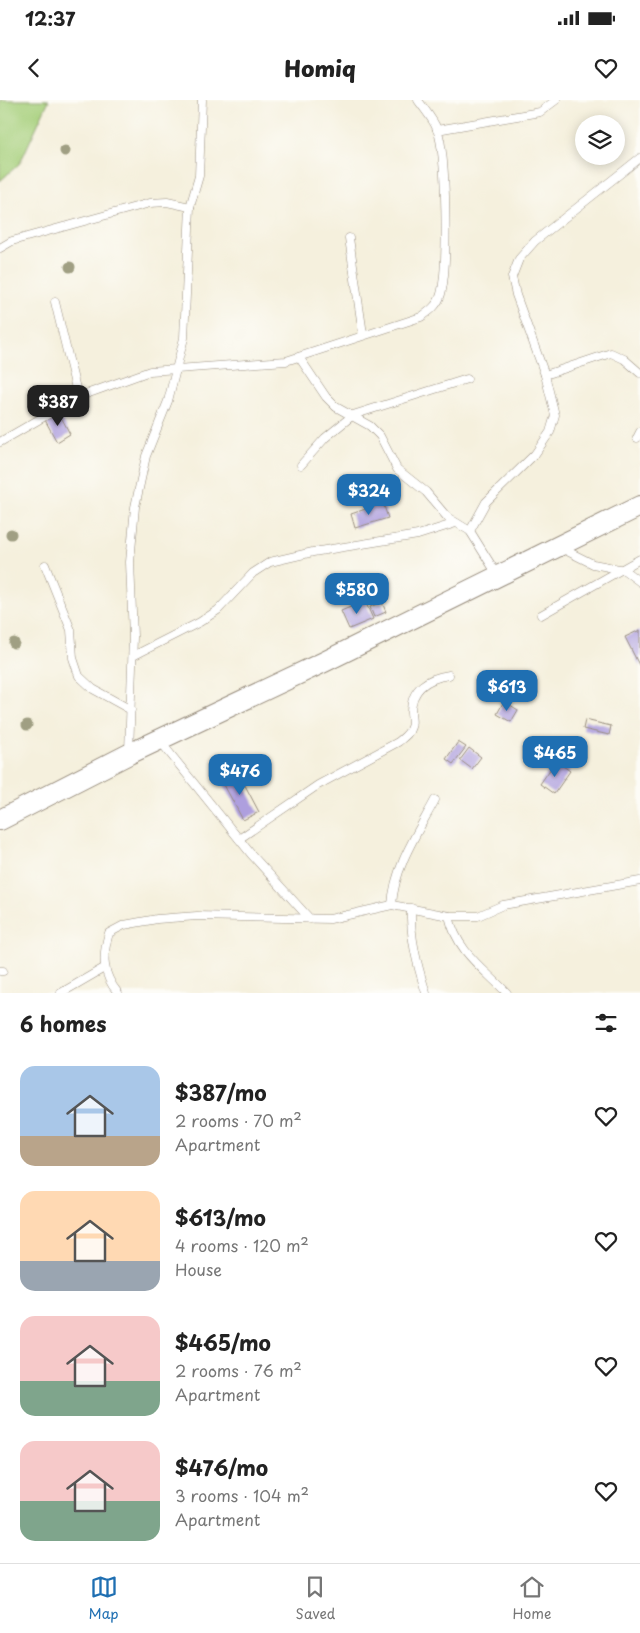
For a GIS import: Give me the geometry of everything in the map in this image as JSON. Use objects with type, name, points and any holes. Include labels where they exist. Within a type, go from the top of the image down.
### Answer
[{"type":"street","points":[[0,820],[129,754],[640,506]]},
{"type":"lane","points":[[129,754],[132,656],[130,562],[135,507],[146,456],[168,401],[178,368],[184,338],[188,291],[190,207],[199,176],[202,100]]},
{"type":"lane","points":[[0,442],[78,397],[150,371],[286,360],[421,317],[434,307],[441,295],[445,247],[443,171],[437,130],[418,100]]},
{"type":"lane","points":[[437,130],[540,112],[556,100]]},
{"type":"lane","points":[[470,531],[486,502],[535,454],[550,432],[555,415],[545,375],[516,295],[512,277],[519,259],[535,241],[640,158]]},
{"type":"lane","points":[[0,248],[12,241],[150,203],[166,202],[190,207]]},
{"type":"lane","points":[[350,238],[363,334]]},
{"type":"lane","points":[[55,302],[78,397]]},
{"type":"lane","points":[[545,375],[611,353],[624,358],[640,373]]},
{"type":"lane","points":[[299,357],[326,397],[336,407],[370,426],[380,436],[397,469],[426,492],[456,523],[470,531],[498,576]]},
{"type":"lane","points":[[301,465],[325,438],[353,415],[468,379]]},
{"type":"lane","points":[[132,656],[200,622],[218,610],[253,573],[270,562],[313,552],[418,535],[456,523]]},
{"type":"lane","points":[[558,546],[593,564],[624,570],[640,582]]},
{"type":"lane","points":[[541,616],[624,570],[640,559]]},
{"type":"lane","points":[[45,565],[71,630],[73,658],[79,676],[93,689],[131,710]]},
{"type":"lane","points":[[239,839],[318,786],[398,742],[407,734],[412,725],[411,710],[414,694],[424,683],[435,677],[449,675]]},
{"type":"lane","points":[[158,740],[239,839],[310,919]]},
{"type":"lane","points":[[392,905],[393,891],[398,874],[435,800]]},
{"type":"lane","points":[[118,993],[104,968],[105,948],[110,934],[124,925],[197,916],[330,919],[392,905],[449,916],[478,916],[503,905],[640,881]]},
{"type":"lane","points":[[411,908],[410,925],[414,957],[426,993]]},
{"type":"lane","points":[[449,916],[453,934],[465,952],[507,993]]},
{"type":"lane","points":[[62,993],[104,968]]},
{"type":"green space","points":[[0,100],[49,100],[20,163],[0,181]]},
{"type":"building","points":[[59,413],[70,434],[57,442],[45,420]]},
{"type":"building","points":[[383,503],[388,518],[355,528],[351,514]]},
{"type":"building","points":[[365,601],[373,619],[349,629],[341,611]]},
{"type":"building","points":[[382,602],[386,612],[374,617],[370,607]]},
{"type":"building","points":[[640,630],[640,667],[625,637]]},
{"type":"building","points":[[504,701],[518,710],[511,722],[497,714]]},
{"type":"building","points":[[585,720],[611,726],[609,735],[583,729]]},
{"type":"building","points":[[458,742],[466,747],[453,764],[446,759]]},
{"type":"building","points":[[469,748],[481,757],[472,769],[460,760]]},
{"type":"building","points":[[556,761],[570,771],[554,794],[540,784]]},
{"type":"building","points":[[238,772],[259,812],[243,820],[222,781]]}]
